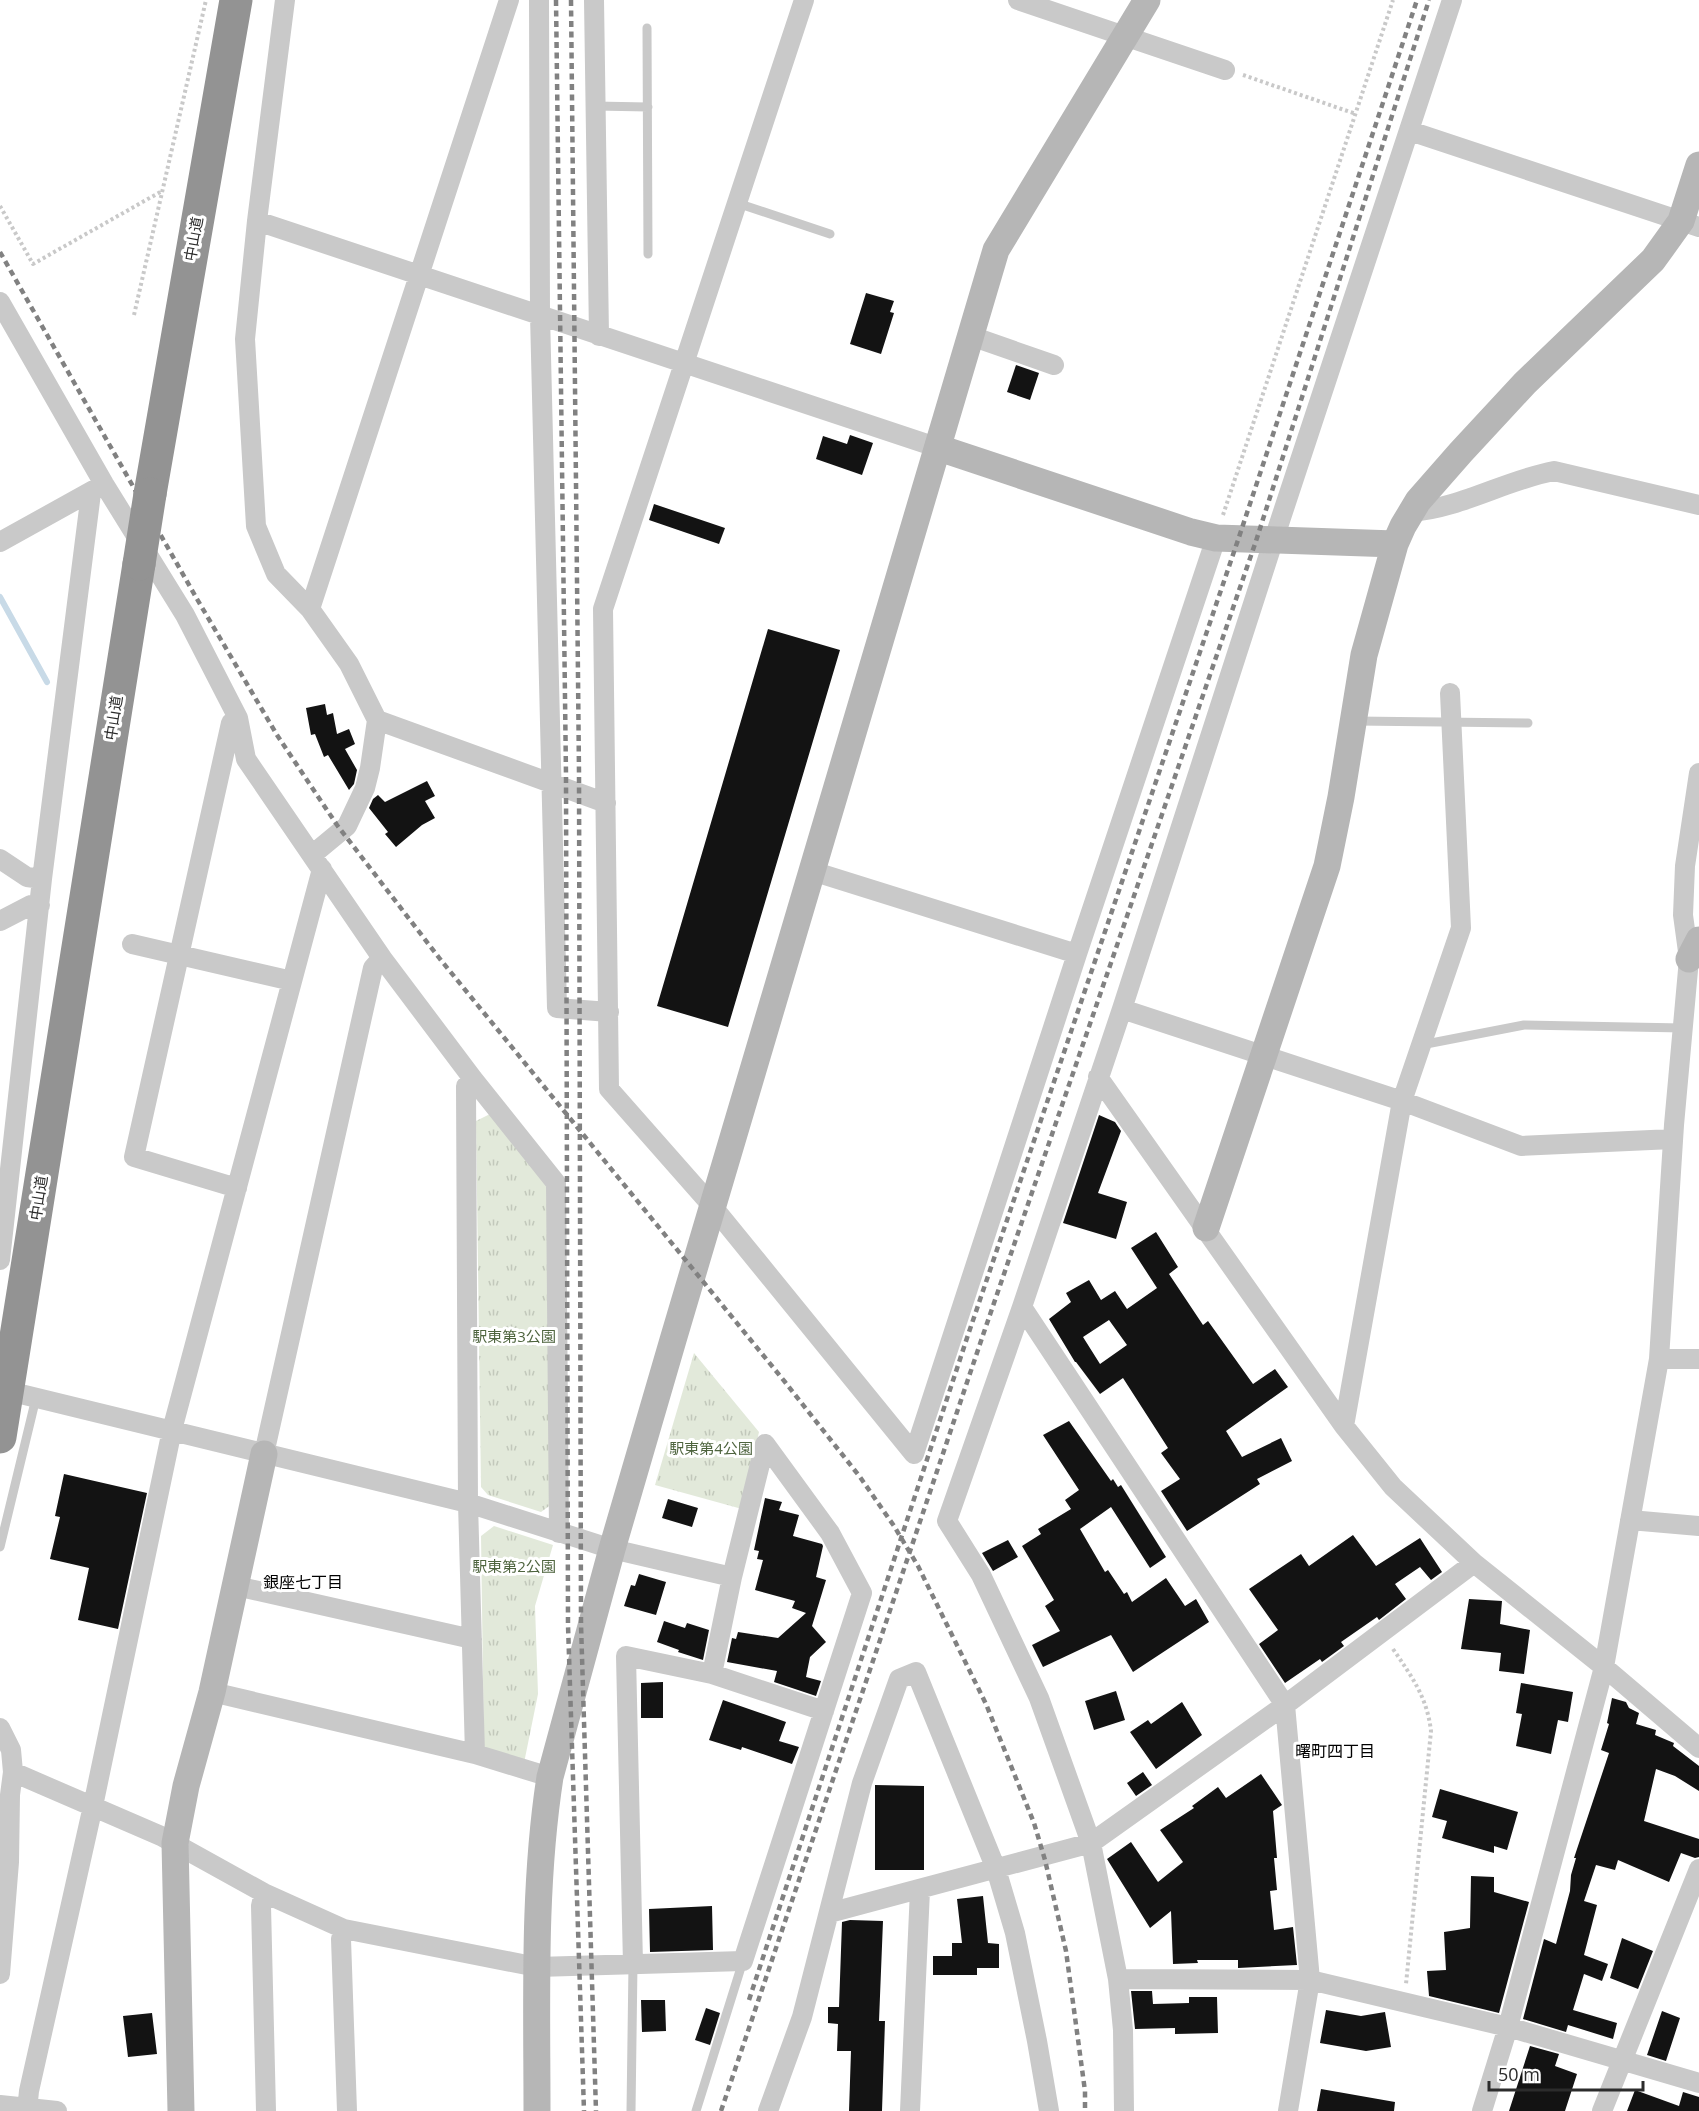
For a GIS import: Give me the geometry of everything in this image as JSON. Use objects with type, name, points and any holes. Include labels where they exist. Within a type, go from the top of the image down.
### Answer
[{"type":"highway","name":"中山道","points":[[0,1437],[15,1392],[150,494],[236,0]]},
{"type":"street","points":[[27,2109],[172,1430],[292,981],[317,862],[347,825],[365,788],[376,720],[349,664],[310,609],[276,574],[256,526],[245,339],[257,221],[285,0]]},
{"type":"street","points":[[310,609],[510,0]]},
{"type":"street","points":[[539,0],[540,315],[557,1008],[609,1012]]},
{"type":"street","points":[[594,0],[599,336]]},
{"type":"street","points":[[804,0],[603,609],[609,1089],[713,1207],[914,1454],[1216,538]]},
{"type":"street","points":[[1018,0],[1226,69]]},
{"type":"street","points":[[537,2111],[538,1903],[544,1813],[550,1777],[612,1549],[996,250],[1147,0]]},
{"type":"street","points":[[1124,2111],[1123,2030],[1118,1979],[1091,1843],[1039,1698],[981,1575],[947,1521],[1122,1009],[1452,0]]},
{"type":"street","points":[[1410,131],[1690,224]]},
{"type":"street","points":[[1206,1228],[1327,866],[1341,797],[1364,655],[1395,544],[1418,501],[1461,452],[1526,383],[1690,224],[1699,165]]},
{"type":"street","points":[[257,221],[1191,532],[1216,538],[1273,542],[1395,544]]},
{"type":"street","points":[[0,302],[97,488],[185,615],[238,718],[246,759],[382,958],[473,1079],[556,1183],[559,1533]]},
{"type":"street","points":[[971,336],[1054,365]]},
{"type":"street","points":[[1411,512],[1431,511],[1531,475],[1554,471],[1698,502]]},
{"type":"street","points":[[0,542],[97,488]]},
{"type":"street","points":[[0,1260],[42,879],[97,488]]},
{"type":"street","points":[[1344,1426],[1402,1101],[1461,928],[1450,693]]},
{"type":"street","points":[[237,1188],[135,1157],[231,723],[238,718]]},
{"type":"street","points":[[376,720],[606,803]]},
{"type":"street","points":[[1482,2111],[1508,2027],[1604,1666],[1659,1359],[1673,1139],[1683,1028],[1694,950],[1683,915],[1685,876],[1699,773]]},
{"type":"street","points":[[0,859],[27,877],[42,879]]},
{"type":"street","points":[[812,872],[1077,954]]},
{"type":"street","points":[[0,921],[31,904],[40,905]]},
{"type":"street","points":[[132,944],[292,981]]},
{"type":"street","points":[[181,2111],[175,1843],[186,1786],[212,1692],[236,1587],[373,968],[382,958]]},
{"type":"street","points":[[1122,1009],[1402,1101],[1521,1146],[1673,1139]]},
{"type":"street","points":[[1098,1077],[1344,1426],[1393,1487],[1474,1563],[1604,1666],[1699,1748]]},
{"type":"street","points":[[473,1079],[466,1086],[468,1503],[475,1754]]},
{"type":"street","points":[[1022,1307],[1285,1705],[1310,1980],[1288,2111]]},
{"type":"street","points":[[1659,1359],[1699,1359]]},
{"type":"street","points":[[15,1392],[468,1503],[612,1549],[732,1577]]},
{"type":"street","points":[[13,1772],[175,1843],[264,1893],[344,1929],[537,1967],[743,1961],[862,1593],[830,1533],[765,1444],[732,1577],[712,1674]]},
{"type":"street","points":[[1630,1520],[1699,1526]]},
{"type":"street","points":[[829,1913],[1091,1843],[1285,1705],[1474,1563]]},
{"type":"street","points":[[236,1587],[472,1639]]},
{"type":"street","points":[[633,1964],[626,1656],[712,1674],[824,1711]]},
{"type":"street","points":[[768,2111],[802,2017],[862,1783],[899,1679],[916,1672],[996,1869],[1015,1933],[1049,2111]]},
{"type":"street","points":[[212,1692],[475,1754],[550,1777]]},
{"type":"street","points":[[0,1728],[11,1750],[13,1772],[3,1960],[0,1974]]},
{"type":"street","points":[[1602,2111],[1699,1869]]},
{"type":"street","points":[[910,2111],[920,1890]]},
{"type":"street","points":[[264,1893],[261,1906],[266,2111]]},
{"type":"street","points":[[344,1929],[341,1939],[347,2111]]},
{"type":"street","points":[[1118,1979],[1310,1980],[1508,2027],[1699,2083]]},
{"type":"street","points":[[0,2105],[57,2111]]},
{"type":"lane","points":[[647,28],[648,254]]},
{"type":"lane","points":[[596,106],[648,107]]},
{"type":"lane","points":[[737,203],[830,234]]},
{"type":"lane","points":[[1353,721],[1528,723]]},
{"type":"lane","points":[[1421,1045],[1452,1037],[1524,1025],[1683,1028]]},
{"type":"lane","points":[[0,1547],[15,1392]]},
{"type":"lane","points":[[696,2111],[743,1961]]},
{"type":"lane","points":[[631,2111],[633,1964]]},
{"type":"path","points":[[134,315],[206,0]]},
{"type":"path","points":[[1216,538],[1393,0]]},
{"type":"path","points":[[1226,69],[1356,114]]},
{"type":"path","points":[[0,206],[33,264],[163,190]]},
{"type":"path","points":[[1382,1633],[1413,1679],[1429,1710],[1431,1731],[1404,2002]]},
{"type":"green space","name":"駅東第3公園","points":[[490,1114],[548,1187],[552,1504],[541,1512],[488,1495],[481,1487],[476,1121]]},
{"type":"green space","name":"駅東第4公園","points":[[694,1353],[759,1432],[742,1509],[655,1485]]},
{"type":"green space","name":"駅東第2公園","points":[[494,1526],[553,1545],[535,1606],[538,1694],[524,1763],[484,1752],[481,1536]]},
{"type":"building","points":[[866,293],[894,301],[890,312],[894,313],[881,354],[850,344]]},
{"type":"building","points":[[1016,365],[1039,373],[1030,400],[1007,392]]},
{"type":"building","points":[[850,435],[873,443],[862,475],[816,459],[823,436],[847,444]]},
{"type":"building","points":[[654,504],[725,528],[719,544],[649,520]]},
{"type":"building","points":[[768,629],[840,650],[728,1027],[657,1006]]},
{"type":"building","points":[[325,704],[327,715],[333,713],[337,734],[349,729],[355,744],[345,749],[357,770],[354,784],[349,790],[328,755],[324,757],[315,734],[311,735],[306,708]]},
{"type":"building","points":[[427,781],[435,796],[425,801],[435,818],[422,825],[396,847],[385,834],[388,832],[369,808],[373,799],[378,795],[385,802]]},
{"type":"building","points":[[1099,1115],[1115,1122],[1121,1131],[1098,1193],[1127,1202],[1116,1239],[1063,1223]]},
{"type":"building","points":[[1156,1232],[1178,1267],[1169,1274],[1203,1325],[1208,1321],[1253,1384],[1275,1369],[1288,1387],[1226,1431],[1242,1457],[1281,1438],[1292,1461],[1257,1479],[1260,1484],[1187,1531],[1161,1491],[1180,1479],[1161,1453],[1168,1448],[1123,1378],[1100,1394],[1075,1362],[1049,1319],[1071,1302],[1066,1293],[1089,1280],[1101,1300],[1115,1291],[1127,1309],[1157,1288],[1131,1248]],"holes":[[[1109,1320],[1127,1345],[1100,1364],[1083,1337]]]},
{"type":"building","points":[[1069,1421],[1111,1481],[1113,1479],[1118,1487],[1121,1485],[1166,1557],[1150,1568],[1111,1507],[1080,1529],[1105,1572],[1108,1570],[1124,1594],[1127,1592],[1132,1602],[1166,1578],[1185,1606],[1196,1599],[1209,1622],[1133,1672],[1111,1635],[1043,1667],[1032,1645],[1060,1631],[1045,1606],[1054,1600],[1022,1546],[1041,1534],[1038,1529],[1071,1509],[1065,1500],[1079,1490],[1043,1435]]},
{"type":"building","points":[[64,1474],[147,1493],[118,1629],[78,1620],[89,1568],[50,1559],[60,1517],[55,1516]]},
{"type":"building","points":[[765,1498],[782,1502],[779,1510],[799,1515],[793,1536],[823,1546],[816,1577],[826,1580],[812,1626],[826,1642],[810,1657],[806,1677],[821,1681],[816,1696],[774,1682],[777,1671],[727,1662],[732,1638],[736,1639],[738,1632],[778,1638],[806,1613],[792,1608],[795,1601],[755,1590],[763,1560],[757,1559],[759,1551],[754,1550]]},
{"type":"building","points":[[668,1499],[698,1508],[692,1527],[662,1518]]},
{"type":"building","points":[[1353,1535],[1376,1566],[1420,1538],[1442,1572],[1431,1580],[1420,1567],[1395,1584],[1406,1599],[1379,1620],[1377,1617],[1341,1642],[1344,1646],[1322,1662],[1320,1659],[1285,1683],[1259,1644],[1278,1630],[1249,1589],[1301,1554],[1309,1566]]},
{"type":"building","points":[[1008,1540],[1018,1557],[993,1571],[982,1553]]},
{"type":"building","points":[[639,1574],[666,1582],[656,1615],[624,1606],[631,1585],[635,1586]]},
{"type":"building","points":[[1469,1599],[1502,1601],[1500,1624],[1530,1630],[1524,1674],[1499,1671],[1501,1653],[1461,1649]]},
{"type":"building","points":[[664,1621],[685,1628],[687,1623],[709,1630],[703,1660],[657,1642]]},
{"type":"building","points":[[663,1682],[663,1718],[641,1718],[641,1683]]},
{"type":"building","points":[[1521,1683],[1573,1692],[1568,1722],[1558,1720],[1551,1754],[1516,1746],[1522,1714],[1516,1713]]},
{"type":"building","points":[[1116,1691],[1125,1720],[1094,1730],[1085,1701]]},
{"type":"building","points":[[1612,1698],[1626,1702],[1629,1708],[1639,1713],[1636,1724],[1656,1730],[1655,1735],[1674,1743],[1673,1746],[1699,1766],[1699,1791],[1675,1776],[1656,1769],[1644,1821],[1699,1839],[1699,1857],[1695,1858],[1681,1853],[1669,1882],[1618,1860],[1615,1870],[1596,1865],[1584,1901],[1597,1905],[1584,1955],[1608,1964],[1602,1981],[1584,1974],[1573,2010],[1617,2023],[1613,2039],[1568,2025],[1566,2032],[1523,2019],[1544,1939],[1556,1944],[1570,1891],[1571,1875],[1576,1858],[1574,1858],[1609,1753],[1601,1750],[1609,1724],[1607,1723]]},
{"type":"building","points":[[723,1700],[786,1722],[779,1741],[799,1747],[792,1764],[742,1747],[741,1750],[709,1740]]},
{"type":"building","points":[[1182,1702],[1202,1735],[1156,1769],[1130,1732],[1148,1720],[1151,1724]]},
{"type":"building","points":[[1143,1772],[1152,1785],[1136,1796],[1127,1783]]},
{"type":"building","points":[[1261,1774],[1282,1805],[1273,1811],[1277,1890],[1270,1891],[1274,1930],[1293,1927],[1297,1965],[1238,1968],[1238,1960],[1197,1960],[1198,1963],[1173,1964],[1171,1911],[1150,1928],[1107,1859],[1131,1842],[1158,1882],[1183,1862],[1160,1830],[1194,1808],[1192,1806],[1218,1787],[1226,1798]]},
{"type":"building","points":[[875,1785],[924,1786],[924,1870],[875,1870]]},
{"type":"building","points":[[1440,1789],[1518,1812],[1507,1850],[1494,1846],[1494,1853],[1442,1838],[1447,1821],[1432,1817]]},
{"type":"building","points":[[1471,1876],[1494,1877],[1494,1892],[1529,1902],[1499,2013],[1429,1996],[1427,1971],[1446,1970],[1444,1932],[1470,1928]]},
{"type":"building","points":[[983,1896],[988,1943],[999,1944],[999,1968],[977,1968],[977,1975],[933,1975],[933,1956],[952,1956],[952,1943],[962,1943],[957,1899]]},
{"type":"building","points":[[712,1906],[713,1950],[650,1952],[649,1909]]},
{"type":"building","points":[[850,1920],[883,1921],[879,2021],[885,2021],[882,2111],[849,2111],[851,2051],[837,2051],[838,2024],[828,2023],[828,2007],[839,2007],[842,1922]]},
{"type":"building","points":[[1622,1938],[1653,1951],[1638,1989],[1610,1978]]},
{"type":"building","points":[[1131,1991],[1152,1991],[1153,2004],[1189,2003],[1189,1997],[1217,1997],[1218,2033],[1175,2034],[1175,2028],[1135,2029]]},
{"type":"building","points":[[641,2000],[665,2000],[666,2031],[642,2032]]},
{"type":"building","points":[[706,2008],[720,2013],[710,2045],[695,2040]]},
{"type":"building","points":[[1326,2010],[1361,2016],[1385,2012],[1391,2047],[1366,2051],[1320,2043]]},
{"type":"building","points":[[1662,2011],[1680,2018],[1666,2061],[1647,2055]]},
{"type":"building","points":[[152,2013],[157,2054],[128,2057],[123,2016]]},
{"type":"building","points":[[1530,2046],[1559,2054],[1555,2066],[1577,2074],[1565,2111],[1509,2111]]},
{"type":"building","points":[[1321,2089],[1395,2102],[1394,2111],[1317,2111]]},
{"type":"building","points":[[1635,2090],[1679,2106],[1683,2092],[1699,2097],[1699,2111],[1627,2111]]},
{"type":"waterway","points":[[0,597],[47,682]]},
{"type":"railway","points":[[556,0],[566,775],[568,1625],[584,2111]]},
{"type":"railway","points":[[571,0],[579,773],[581,1624],[596,2111]]},
{"type":"railway","points":[[749,2000],[968,1335],[1238,540],[1417,0]]},
{"type":"railway","points":[[721,2111],[983,1335],[1256,541],[1429,0]]},
{"type":"railway","points":[[0,252],[197,599],[277,735],[337,825],[440,959],[860,1477],[918,1566],[986,1704],[1034,1823],[1066,1951],[1085,2091],[1085,2111]]},
{"type":"district","name":"銀座七丁目","points":[[303,1582]]},
{"type":"district","name":"曙町四丁目","points":[[1335,1751]]}]
